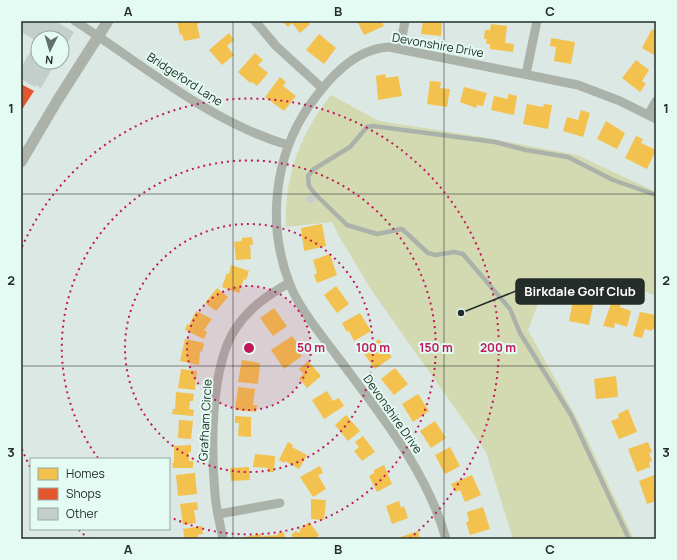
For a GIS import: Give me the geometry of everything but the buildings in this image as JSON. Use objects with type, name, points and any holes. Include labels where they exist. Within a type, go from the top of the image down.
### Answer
[{"type":"street","name":"Bridgeford Lane","points":[[75,21],[219,116],[256,134],[288,145]]},
{"type":"street","points":[[21,162],[24,150],[108,21]]},
{"type":"street","points":[[255,21],[276,46],[322,88]]},
{"type":"street","points":[[400,48],[405,21]]},
{"type":"street","points":[[526,74],[537,21]]},
{"type":"street","name":"Devonshire Drive","points":[[446,539],[434,502],[416,468],[311,321],[289,283],[278,247],[275,221],[277,191],[288,145],[300,118],[322,88],[360,54],[379,47],[400,48],[589,88],[652,117]]},
{"type":"street","points":[[652,117],[656,101]]},
{"type":"street","name":"Grafham Circle","points":[[223,539],[215,495],[215,415],[216,389],[225,351],[236,328],[256,305],[289,283]]},
{"type":"street","points":[[218,514],[280,503]]},
{"type":"lane","points":[[629,539],[571,415],[520,333],[510,309],[477,269],[463,254],[458,252],[435,255],[428,253],[402,230],[378,234],[348,225],[315,194],[309,186],[308,176],[314,168],[342,154],[350,147],[362,131],[367,127],[373,126],[495,142],[526,150],[568,157],[613,180],[656,195]]},
{"type":"green space","points":[[331,95],[379,121],[482,137],[577,155],[656,192],[656,296],[616,279],[548,278],[528,330],[580,424],[634,539],[513,539],[486,452],[372,291],[332,222],[286,227],[288,191],[296,157],[311,125]]},
{"type":"place","name":"Birkdale Golf Club","points":[[461,313]]}]
